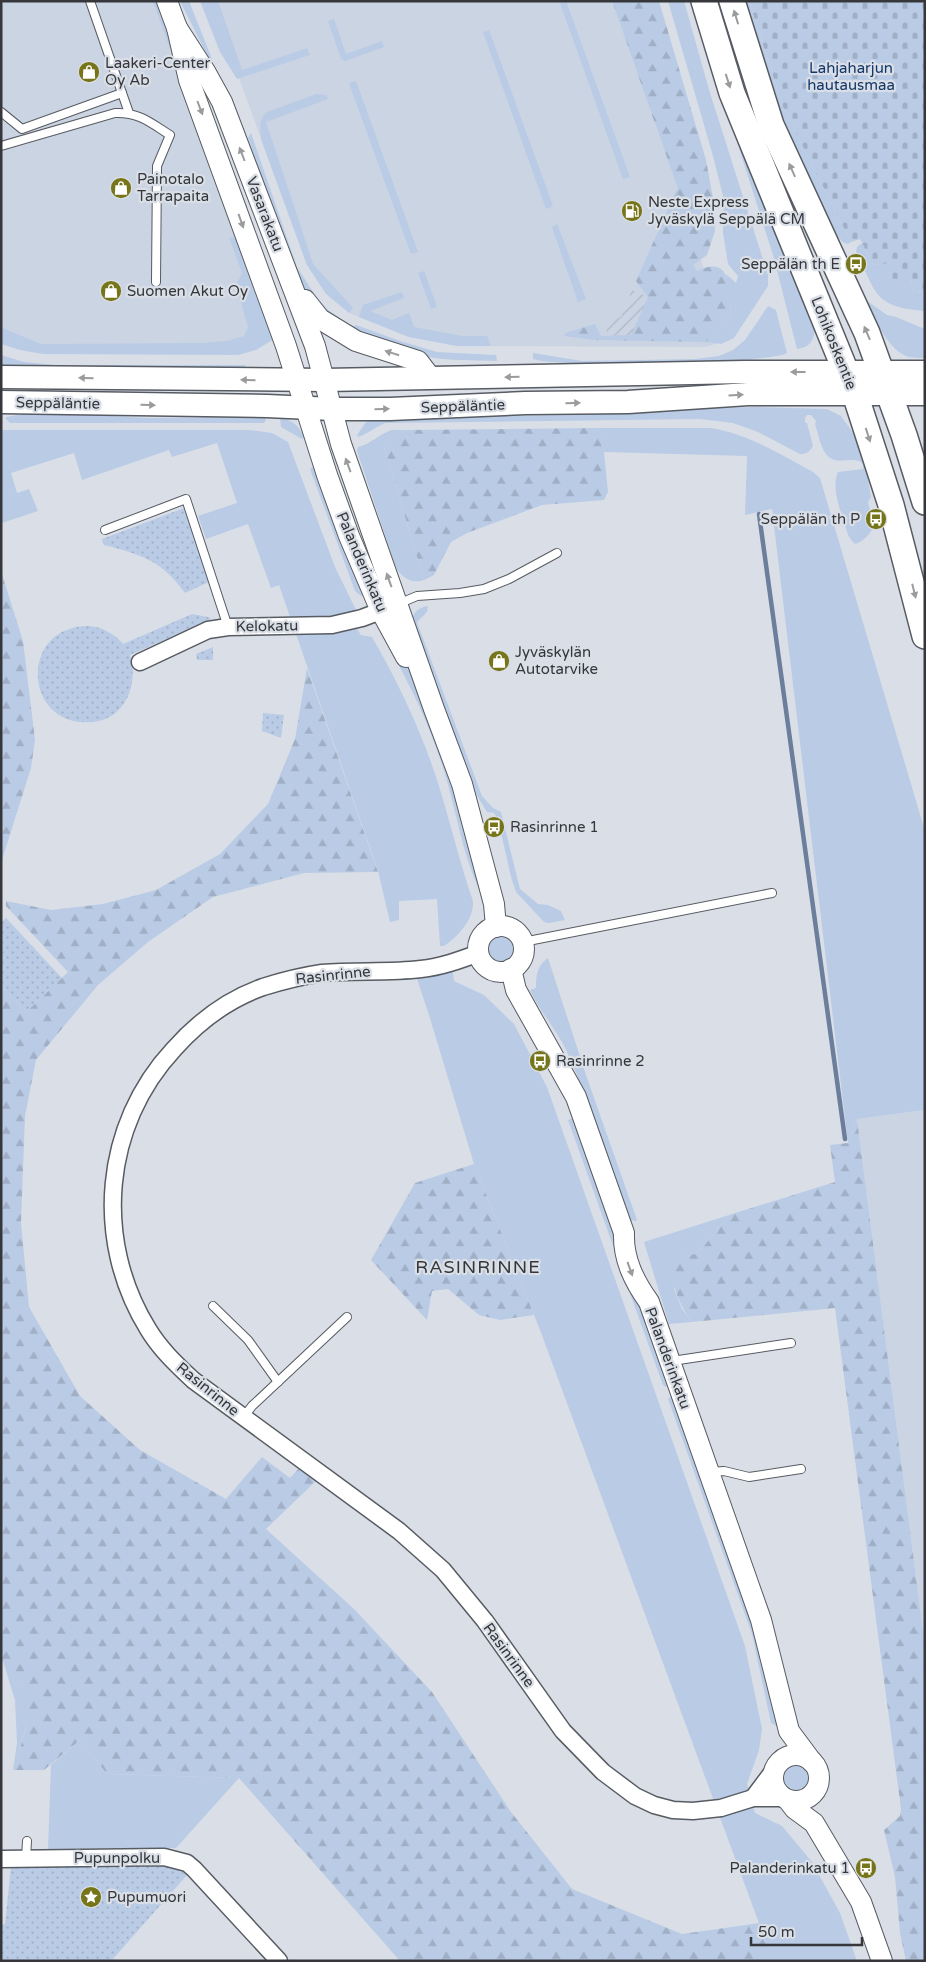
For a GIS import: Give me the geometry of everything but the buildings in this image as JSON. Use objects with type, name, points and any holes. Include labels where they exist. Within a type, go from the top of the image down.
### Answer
[{"type":"main road","name":"Lohikoskentie","points":[[704,1],[732,93],[851,383],[891,505],[925,636]]},
{"type":"main road","name":"Lohikoskentie","points":[[732,1],[771,124],[867,333],[904,435],[925,502]]},
{"type":"main road","name":"Seppäläntie","points":[[1,377],[325,380],[736,372],[851,383],[886,384],[925,394]]},
{"type":"main road","name":"Seppäläntie","points":[[886,384],[925,372]]},
{"type":"main road","name":"Seppäläntie","points":[[1,402],[333,410],[628,402],[748,394],[851,383]]},
{"type":"street","name":"Vasarakatu","points":[[167,1],[177,28],[189,80],[225,176],[297,380],[305,408]]},
{"type":"street","name":"Vasarakatu","points":[[177,28],[222,102],[315,346],[333,410]]},
{"type":"street","name":"Seppäläntie","points":[[293,286],[320,320],[356,341],[418,362],[431,378]]},
{"type":"street","name":"Palanderinkatu","points":[[305,408],[316,444],[350,536],[390,607],[434,709],[462,784],[494,904],[496,927]]},
{"type":"street","name":"Palanderinkatu","points":[[333,410],[340,444],[390,607]]},
{"type":"street","name":"Kelokatu","points":[[140,662],[208,630],[228,627],[332,625],[362,618],[390,607]]},
{"type":"street","points":[[496,927],[509,928],[515,931],[523,942],[522,958],[511,969],[504,971],[491,969],[485,965],[479,953],[478,946],[484,934],[496,927]]},
{"type":"street","name":"Rasinrinne","points":[[479,953],[453,963],[420,969],[314,975],[292,979],[246,994],[214,1012],[181,1041],[156,1070],[141,1092],[122,1137],[113,1180],[113,1229],[124,1277],[140,1315],[161,1348],[193,1380],[399,1531],[443,1570],[485,1621],[563,1731],[603,1772],[635,1796],[654,1805],[673,1810],[693,1811],[720,1808],[753,1798],[786,1799]]},
{"type":"street","name":"Palanderinkatu","points":[[511,969],[516,990],[576,1097],[624,1232],[623,1245],[629,1266],[636,1285],[649,1302],[761,1620],[789,1731],[812,1762]]},
{"type":"street","points":[[789,1731],[776,1766],[773,1783],[776,1789],[795,1809],[814,1824],[861,1902],[882,1961]]},
{"type":"street","points":[[753,1798],[784,1758],[799,1755],[812,1762],[817,1769],[818,1784],[814,1824]]},
{"type":"street","points":[[786,1799],[803,1800],[815,1791],[818,1784]]},
{"type":"street","name":"Pupunpolku","points":[[1,1859],[164,1857],[187,1863],[279,1961]]},
{"type":"lane","points":[[90,1],[129,113]]},
{"type":"lane","points":[[1,112],[22,129],[122,93]]},
{"type":"lane","points":[[1,146],[116,113],[129,113],[140,116],[170,135],[157,166],[156,282]]},
{"type":"lane","points":[[105,530],[186,499],[228,627]]},
{"type":"lane","points":[[390,607],[417,596],[484,589],[509,579],[557,553]]},
{"type":"lane","points":[[523,942],[772,893]]},
{"type":"lane","points":[[213,1306],[248,1340],[278,1382]]},
{"type":"lane","points":[[243,1418],[252,1406],[347,1317]]},
{"type":"lane","points":[[670,1361],[791,1343]]},
{"type":"lane","points":[[708,1472],[724,1471],[749,1477],[801,1469]]},
{"type":"lane","points":[[26,1858],[27,1841]]},
{"type":"shaded area","points":[[1,1],[159,1],[276,322],[234,348],[41,344],[1,327]]},
{"type":"shaded area","points":[[211,1],[612,1],[678,189],[727,340],[706,347],[457,346],[409,337],[349,313],[307,265]]},
{"type":"shaded area","points":[[632,290],[648,297],[631,335],[607,336],[606,321],[621,317]]},
{"type":"shaded area","points":[[925,1110],[925,1647],[857,1119]]},
{"type":"green space","points":[[153,1],[159,1],[185,72],[179,74]]},
{"type":"green space","points":[[180,1],[189,1],[212,59],[210,61]]},
{"type":"green space","points":[[200,1],[218,1],[242,70],[307,48],[310,55],[237,79],[220,52]]},
{"type":"green space","points":[[566,1],[630,177],[623,179],[560,3]]},
{"type":"green space","points":[[612,1],[659,1],[706,160],[714,203],[715,231],[707,255],[693,265],[697,271],[709,267],[717,267],[723,271],[728,285],[731,315],[706,342],[595,340],[564,336],[565,333],[595,324],[601,336],[631,335],[648,297],[636,281],[678,189]]},
{"type":"green space","points":[[668,1],[684,1],[710,93],[768,275],[768,286],[734,338],[721,344],[706,342],[731,315],[726,274],[736,283],[738,276],[728,264],[723,233],[723,196]]},
{"type":"green space","points":[[744,1],[749,1],[783,107],[851,242],[848,244],[842,242],[829,225],[797,155],[769,82]]},
{"type":"green space","name":"Lahjaharjun hautausmaa","points":[[749,1],[925,1],[925,291],[913,292],[911,279],[893,282],[891,263],[873,265],[860,239],[851,242],[783,107]]},
{"type":"green space","points":[[334,19],[346,54],[382,41],[384,47],[345,61],[341,59],[328,21]]},
{"type":"green space","points":[[489,30],[553,206],[546,209],[483,32]]},
{"type":"green space","points":[[356,81],[418,252],[411,254],[349,83]]},
{"type":"green space","points":[[316,94],[326,95],[328,99],[266,122],[313,264],[353,308],[349,313],[326,294],[307,265],[261,139],[260,128],[264,114]]},
{"type":"green space","points":[[251,133],[297,267],[317,298],[328,310],[344,321],[343,324],[311,299],[293,268],[248,138]]},
{"type":"green space","points":[[743,147],[815,330],[813,338],[805,347],[797,349],[773,255],[739,148]]},
{"type":"green space","points":[[557,224],[586,299],[578,302],[552,227]]},
{"type":"green space","points":[[229,237],[238,238],[274,339],[256,350],[238,355],[43,354],[1,344],[1,327],[41,344],[202,343],[227,341],[244,336],[248,327],[236,285],[242,273]]},
{"type":"green space","points":[[862,243],[873,265],[891,263],[911,279],[913,292],[925,291],[925,311],[895,306],[879,295],[873,288],[856,252],[857,247]]},
{"type":"green space","points":[[424,271],[437,307],[431,309],[418,273]]},
{"type":"green space","points":[[402,292],[404,298],[370,311],[392,320],[409,313],[414,327],[462,336],[487,336],[491,346],[457,346],[409,337],[359,317],[363,305]]},
{"type":"green space","points":[[867,301],[887,315],[925,329],[925,358],[909,357],[895,349],[883,334]]},
{"type":"green space","points":[[768,306],[776,310],[787,353],[772,357],[705,362],[619,364],[550,362],[533,359],[533,353],[582,361],[695,359],[719,356],[733,350],[745,340]]},
{"type":"green space","points":[[356,325],[437,352],[496,355],[497,361],[453,360],[428,357],[399,348],[351,328]]},
{"type":"green space","points":[[1,355],[24,362],[54,365],[245,365],[246,369],[1,367]]},
{"type":"green space","points":[[755,407],[827,409],[841,416],[859,441],[864,455],[871,497],[868,502],[871,514],[868,515],[873,526],[870,533],[862,541],[855,544],[848,535],[835,486],[838,472],[863,469],[863,464],[855,460],[840,461],[830,458],[822,447],[815,424],[816,421],[811,415],[807,415],[805,422],[807,423],[813,446],[808,452],[802,454],[758,432],[733,423],[700,419],[385,423],[362,436],[358,437],[357,435],[366,422],[379,417],[580,415]]},
{"type":"green space","points":[[36,412],[148,418],[265,417],[266,420],[264,423],[10,423],[6,419],[6,417]]},
{"type":"green space","points":[[280,418],[295,424],[301,430],[304,438],[302,439],[281,427]]},
{"type":"green space","points":[[595,428],[711,428],[725,431],[764,446],[813,472],[820,478],[925,831],[925,1110],[857,1119],[848,1143],[772,509],[745,515],[747,456],[604,452],[600,434]]},
{"type":"green space","points":[[595,428],[600,433],[604,452],[608,492],[604,500],[542,505],[467,533],[451,542],[434,575],[424,580],[384,447],[388,443],[407,430]]},
{"type":"green space","points":[[1,430],[250,430],[272,433],[288,442],[335,567],[356,610],[347,614],[361,635],[372,637],[382,654],[400,689],[431,761],[473,901],[473,908],[468,921],[455,937],[444,946],[440,946],[437,899],[399,901],[399,920],[390,922],[378,871],[279,585],[271,588],[248,524],[206,539],[198,516],[237,503],[217,443],[172,457],[169,450],[82,480],[74,453],[11,473],[17,493],[29,489],[38,511],[2,523]]},
{"type":"green space","points":[[392,430],[407,430],[384,447],[424,580],[419,581],[411,581],[396,568],[357,451],[358,447]]},
{"type":"green space","points":[[315,465],[364,595],[361,596],[355,591],[310,469]]},
{"type":"green space","points":[[184,508],[209,582],[185,593],[168,573],[150,560],[104,545],[102,539]]},
{"type":"green space","points":[[1,571],[23,641],[35,740],[31,768],[1,863]]},
{"type":"green space","points":[[428,606],[427,612],[417,622],[482,796],[493,808],[501,812],[520,889],[538,904],[548,905],[561,911],[565,920],[544,922],[516,892],[498,819],[494,813],[487,812],[476,794],[411,622],[416,611]]},
{"type":"green space","points":[[192,614],[211,619],[130,655],[133,677],[131,688],[122,707],[114,714],[93,722],[70,720],[52,710],[42,694],[38,676],[41,657],[50,641],[67,630],[90,626],[104,629],[123,644]]},
{"type":"green space","points":[[390,644],[405,661],[439,735],[483,897],[466,854],[436,747],[414,696],[389,648]]},
{"type":"green space","points":[[213,647],[213,660],[197,660],[196,654]]},
{"type":"green space","points":[[307,668],[378,872],[304,873],[213,897],[148,942],[98,985],[36,1060],[25,1116],[21,1223],[29,1307],[80,1396],[140,1450],[226,1499],[262,1457],[290,1478],[299,1468],[317,1480],[266,1529],[354,1609],[432,1692],[511,1812],[572,1889],[682,1934],[760,1923],[773,1961],[400,1961],[239,1778],[107,1774],[80,1740],[44,1770],[13,1770],[27,1723],[27,1709],[21,1685],[12,1671],[1,1660],[1,986],[26,1012],[68,972],[6,906],[6,901],[51,910],[103,904],[156,890],[220,854],[268,804],[295,739]]},
{"type":"green space","points":[[263,713],[284,715],[281,738],[262,731]]},
{"type":"green space","points":[[6,918],[62,978],[26,1012],[1,986],[1,923]]},
{"type":"green space","points":[[501,937],[510,940],[513,949],[510,958],[501,961],[492,958],[489,949],[492,940]]},
{"type":"green space","points":[[548,958],[636,1221],[630,1220],[592,1114],[567,1052],[530,990],[536,988],[538,971],[541,964]]},
{"type":"green space","points":[[453,972],[454,981],[484,995],[514,1024],[547,1087],[745,1646],[762,1729],[759,1750],[747,1784],[755,1813],[782,1826],[812,1862],[840,1913],[857,1961],[773,1961],[540,1330],[474,1164],[416,976]]},
{"type":"green space","points":[[576,1117],[617,1237],[615,1251],[568,1120]]},
{"type":"green space","points":[[857,1119],[925,1647],[925,1961],[906,1961],[900,1933],[895,1877],[884,1830],[900,1816],[901,1809],[835,1308],[692,1322],[678,1297],[670,1269],[681,1257],[695,1254],[704,1246],[729,1215],[835,1182],[830,1145],[848,1143]]},
{"type":"green space","points":[[474,1164],[534,1315],[500,1320],[479,1315],[448,1289],[432,1291],[427,1320],[371,1260],[415,1183]]},
{"type":"green space","points":[[729,1215],[704,1246],[695,1254],[681,1257],[674,1289],[682,1309],[692,1322],[669,1324],[644,1242]]},
{"type":"green space","points":[[632,1287],[670,1385],[666,1387],[663,1385],[628,1288]]},
{"type":"green space","points":[[673,1395],[759,1634],[780,1728],[771,1723],[752,1634],[668,1399]]},
{"type":"green space","points":[[3,1661],[19,1680],[25,1696],[28,1713],[21,1746],[13,1770],[17,1743],[15,1700]]},
{"type":"green space","points":[[80,1740],[107,1774],[239,1778],[176,1848],[48,1849],[51,1765]]},
{"type":"green space","points":[[796,1766],[805,1769],[808,1778],[805,1787],[796,1790],[787,1787],[784,1778],[787,1769]]},
{"type":"green space","points":[[11,1866],[171,1866],[187,1875],[113,1959],[109,1961],[1,1961],[1,1925],[5,1924]]},
{"type":"waterway","points":[[759,514],[845,1139]]},
{"type":"place","name":"Laakeri-Center Oy Ab","points":[[89,72]]},
{"type":"place","name":"Painotalo Tarrapaita","points":[[121,188]]},
{"type":"place","name":"Neste Express Jyväskylä Seppälä CM","points":[[632,211]]},
{"type":"place","name":"Seppälän th E","points":[[856,264]]},
{"type":"place","name":"Suomen Akut Oy","points":[[111,291]]},
{"type":"place","name":"Seppälän th P","points":[[876,519]]},
{"type":"place","name":"Jyväskylän Autotarvike","points":[[499,661]]},
{"type":"place","name":"Rasinrinne 1","points":[[494,827]]},
{"type":"place","name":"Rasinrinne 2","points":[[540,1061]]},
{"type":"place","name":"Palanderinkatu 1","points":[[866,1868]]},
{"type":"place","name":"Pupumuori","points":[[91,1897]]},
{"type":"district","name":"RASINRINNE","points":[[478,1267]]}]
